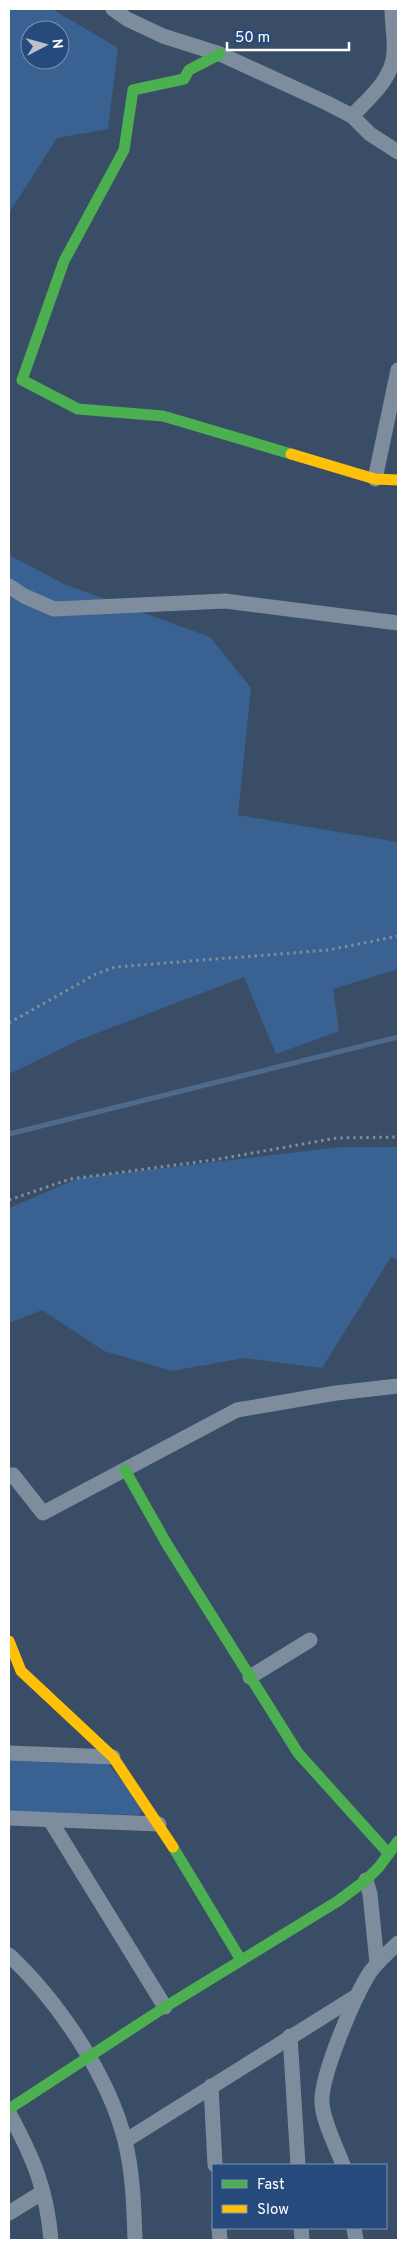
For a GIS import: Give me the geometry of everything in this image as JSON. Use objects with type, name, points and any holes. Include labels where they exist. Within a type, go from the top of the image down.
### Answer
[{"type":"street","points":[[113,9],[127,19],[163,36],[220,54],[352,116],[370,134],[398,152]]},
{"type":"street","points":[[352,116],[385,79],[392,65],[395,51],[392,9]]},
{"type":"street","points":[[220,54],[189,70],[184,79],[133,90],[124,150],[64,261],[22,380],[78,409],[163,416],[375,479],[398,480]]},
{"type":"street","points":[[375,479],[398,370]]},
{"type":"street","points":[[9,586],[24,596],[54,609],[225,601],[398,623]]},
{"type":"street","points":[[9,1477],[12,1475],[43,1513],[237,1410],[336,1393],[398,1386]]},
{"type":"street","points":[[125,1470],[168,1546],[298,1753],[389,1854]]},
{"type":"street","points":[[250,1677],[310,1640]]},
{"type":"street","points":[[9,1641],[15,1671],[113,1757],[159,1824],[241,1960]]},
{"type":"street","points":[[9,1753],[113,1757]]},
{"type":"street","points":[[9,1818],[159,1824]]},
{"type":"street","points":[[50,1820],[165,2007]]},
{"type":"street","points":[[9,2109],[165,2007],[338,1901],[366,1880],[398,1841]]},
{"type":"street","points":[[366,1880],[370,1894],[377,1963]]},
{"type":"street","points":[[343,2164],[322,2104],[332,2056],[367,1976],[377,1963],[398,1943]]},
{"type":"street","points":[[9,1955],[49,1999],[68,2024],[111,2099],[125,2141],[134,2211],[135,2240]]},
{"type":"street","points":[[125,2141],[358,1995]]},
{"type":"street","points":[[290,2036],[298,2164]]},
{"type":"street","points":[[211,2086],[215,2164]]},
{"type":"street","points":[[9,2113],[36,2167],[48,2210],[51,2240]]},
{"type":"street","points":[[9,2213],[43,2192]]},
{"type":"path","points":[[9,1023],[96,974],[115,968],[329,950],[398,936]]},
{"type":"path","points":[[9,1200],[70,1179],[213,1160],[337,1138],[398,1137]]},
{"type":"shaded area","points":[[9,9],[52,9],[118,48],[108,129],[57,138],[9,213]]},
{"type":"shaded area","points":[[9,555],[64,584],[210,637],[251,688],[238,815],[398,842],[398,969],[333,989],[339,1031],[276,1054],[244,977],[79,1040],[9,1074]]},
{"type":"shaded area","points":[[341,1147],[398,1147],[398,1260],[391,1257],[322,1368],[244,1358],[172,1371],[104,1351],[42,1310],[9,1323],[9,1208],[79,1178]]},
{"type":"shaded area","points":[[9,1759],[106,1762],[145,1808],[138,1815],[9,1811]]},
{"type":"waterway","points":[[9,1134],[398,1037]]},
{"type":"traffic: fast","points":[[220,54],[189,70],[184,79],[133,90],[124,150],[64,261],[22,380],[78,409],[163,416],[291,454]]},
{"type":"traffic: fast","points":[[125,1470],[168,1546],[298,1753],[389,1854]]},
{"type":"traffic: fast","points":[[9,2109],[165,2007],[338,1901],[366,1880],[379,1867],[398,1841]]},
{"type":"traffic: fast","points":[[173,1847],[241,1960]]},
{"type":"traffic: slow","points":[[291,454],[375,479],[398,480]]},
{"type":"traffic: slow","points":[[9,1641],[21,1671],[113,1757],[173,1847]]}]
